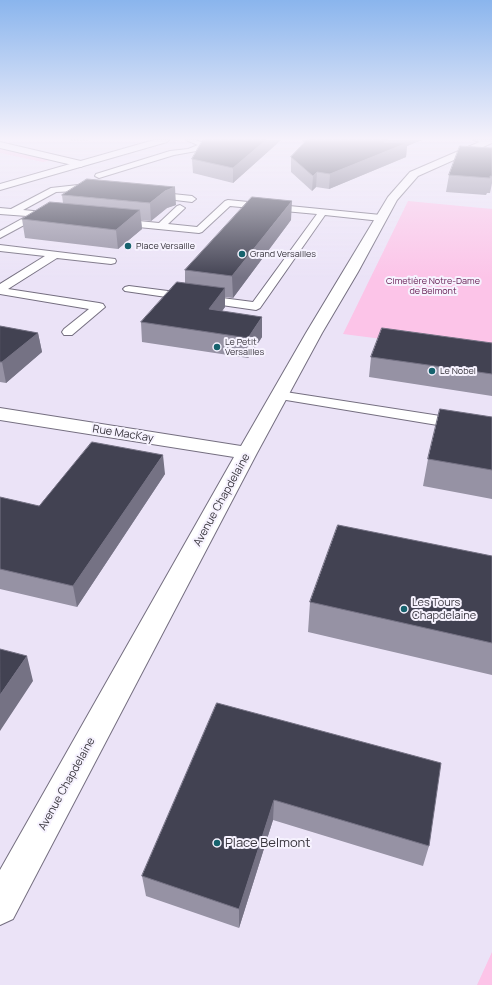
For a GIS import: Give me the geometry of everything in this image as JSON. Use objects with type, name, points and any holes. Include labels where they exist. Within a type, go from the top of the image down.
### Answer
[{"type":"street","name":"Avenue Chapdelaine","points":[[3,893],[314,333],[351,272],[392,199],[403,186]]},
{"type":"street","name":"Rue MacKay","points":[[0,414],[247,453]]},
{"type":"lane","points":[[13,212],[54,190],[78,188],[101,190]]},
{"type":"lane","points":[[147,195],[192,199]]},
{"type":"lane","points":[[107,221],[199,230],[228,204],[381,218]]},
{"type":"lane","points":[[161,226],[180,208]]},
{"type":"lane","points":[[0,210],[61,216]]},
{"type":"lane","points":[[129,289],[256,306],[323,212]]},
{"type":"lane","points":[[0,235],[38,214]]},
{"type":"lane","points":[[0,248],[111,261]]},
{"type":"lane","points":[[0,290],[54,255]]},
{"type":"lane","points":[[0,290],[99,307],[68,332]]},
{"type":"lane","points":[[279,395],[492,429]]},
{"type":"green space","name":"Cimetière Notre-Dame de Belmont","points":[[408,201],[492,209],[492,353],[343,334]]},
{"type":"green space","points":[[492,952],[492,985],[477,985]]},
{"type":"building","points":[[76,186],[175,187],[165,191],[150,203],[62,195]]},
{"type":"building","points":[[252,197],[292,201],[232,276],[185,270]]},
{"type":"building","points":[[50,202],[140,210],[116,230],[22,219]]},
{"type":"building","points":[[177,282],[225,288],[209,309],[262,317],[248,338],[141,322]]},
{"type":"building","points":[[0,326],[38,333],[2,362],[0,362]]},
{"type":"building","points":[[382,328],[492,343],[492,374],[371,357]]},
{"type":"building","points":[[440,409],[492,417],[492,470],[428,459]]},
{"type":"building","points":[[92,442],[163,455],[73,586],[0,569],[0,497],[39,506]]},
{"type":"building","name":"Les Tours Chapdelaine","points":[[338,525],[492,556],[492,643],[310,602]]},
{"type":"building","points":[[0,649],[27,656],[0,695]]},
{"type":"building","name":"Place Belmont","points":[[217,703],[441,763],[429,846],[274,800],[239,909],[142,876]]},
{"type":"place","name":"Place Versaille","points":[[128,246]]},
{"type":"place","name":"Grand Versailles","points":[[242,254]]},
{"type":"place","name":"Le Petit Versailles","points":[[217,347]]},
{"type":"place","name":"Le Nobel","points":[[432,371]]},
{"type":"place","name":"Les Tours Chapdelaine","points":[[404,609]]},
{"type":"place","name":"Place Belmont","points":[[217,843]]}]
